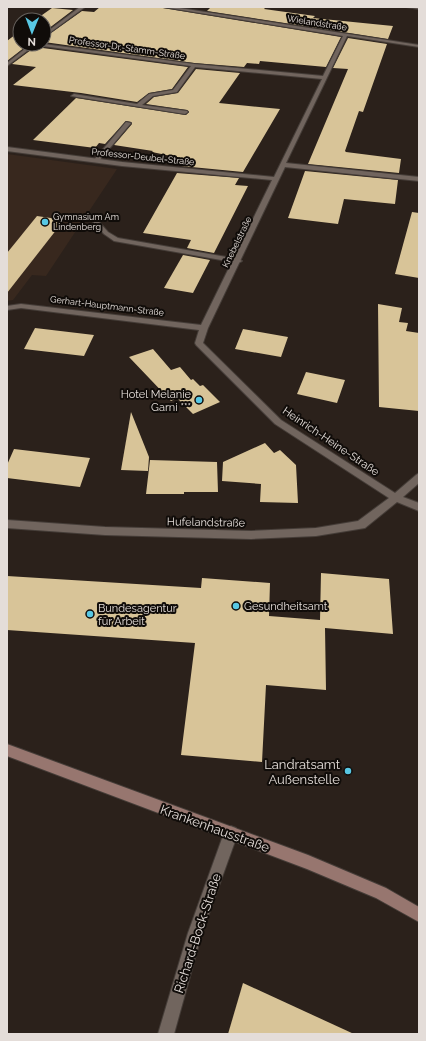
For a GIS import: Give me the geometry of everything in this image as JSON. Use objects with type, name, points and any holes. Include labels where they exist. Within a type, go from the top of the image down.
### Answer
[{"type":"street","points":[[52,30],[83,7]]},
{"type":"street","name":"Wielandstraße","points":[[165,7],[345,36],[419,46]]},
{"type":"street","points":[[194,11],[199,7]]},
{"type":"street","points":[[408,7],[419,8]]},
{"type":"street","name":"Knebelstraße","points":[[204,328],[278,179],[345,36]]},
{"type":"street","name":"Professor-Dr.-Stamm-Straße","points":[[52,46],[194,66],[326,78]]},
{"type":"street","points":[[7,64],[23,52]]},
{"type":"street","name":"Professor-Dr.-Stamm-Straße","points":[[138,106],[151,95],[175,91],[194,66]]},
{"type":"street","points":[[74,96],[185,112]]},
{"type":"street","points":[[96,161],[128,123]]},
{"type":"street","name":"Professor-Deubel-Straße","points":[[7,149],[96,161],[278,179]]},
{"type":"street","points":[[284,165],[419,179]]},
{"type":"street","points":[[90,215],[106,234],[116,240],[238,261]]},
{"type":"street","name":"Gerhart-Hauptmann-Straße","points":[[7,308],[21,306],[204,328]]},
{"type":"street","name":"Heinrich-Heine-Straße","points":[[204,328],[199,343],[278,422],[396,498],[419,507]]},
{"type":"street","name":"Hufelandstraße","points":[[7,524],[105,531],[251,535],[316,532],[361,525],[396,498],[419,477]]},
{"type":"street","name":"Krankenhausstraße","points":[[7,750],[231,833],[381,893],[419,914]]},
{"type":"street","name":"Richard-Bock-Straße","points":[[166,1034],[195,933],[231,833]]},
{"type":"shaded area","name":"Gymnasium Am Lindenberg","points":[[7,154],[117,169],[46,276],[32,275],[13,300],[7,301]]},
{"type":"building","points":[[100,7],[163,8],[341,37],[326,67],[260,61],[259,64],[247,63],[244,67],[194,63],[52,43],[52,32],[82,11],[94,12]]},
{"type":"building","points":[[211,7],[266,7],[264,9],[315,16],[313,18],[393,26],[388,39],[207,11]]},
{"type":"building","points":[[52,8],[73,10],[52,26],[52,12],[46,12]]},
{"type":"building","points":[[12,37],[12,52],[19,52],[7,61],[7,41]]},
{"type":"building","points":[[348,38],[387,44],[363,112],[359,111],[345,151],[401,159],[399,173],[308,164],[348,69],[333,68]]},
{"type":"building","points":[[52,49],[188,67],[172,89],[149,93],[137,102],[81,93],[13,85],[36,67],[12,64],[28,52],[52,52]]},
{"type":"building","points":[[196,69],[240,73],[219,103],[280,109],[243,172],[181,166],[185,159],[152,152],[153,151],[114,145],[132,124],[131,122],[126,121],[105,144],[99,143],[95,148],[33,140],[76,98],[186,115],[189,112],[187,110],[146,104],[154,97],[178,93]]},
{"type":"building","points":[[305,171],[398,180],[395,204],[344,199],[338,224],[288,218]]},
{"type":"building","points":[[177,173],[239,178],[235,185],[248,186],[214,253],[187,248],[191,240],[143,233]]},
{"type":"building","points":[[412,212],[419,213],[419,278],[395,274]]},
{"type":"building","points":[[37,216],[64,220],[7,293],[7,253]]},
{"type":"building","points":[[183,255],[210,260],[193,293],[164,288]]},
{"type":"building","points":[[378,304],[402,308],[399,322],[408,323],[406,331],[419,333],[419,411],[379,407]]},
{"type":"building","points":[[35,328],[94,335],[84,356],[24,349]]},
{"type":"building","points":[[243,329],[288,337],[281,357],[235,349]]},
{"type":"building","points":[[153,349],[171,370],[180,367],[191,380],[193,379],[200,386],[203,385],[220,402],[193,414],[177,398],[171,401],[129,357]]},
{"type":"building","points":[[306,372],[345,380],[337,403],[297,394]]},
{"type":"building","points":[[131,412],[149,457],[148,471],[121,470]]},
{"type":"building","points":[[265,443],[274,453],[280,450],[296,465],[298,503],[260,502],[261,484],[222,481],[223,462]]},
{"type":"building","points":[[14,449],[90,458],[80,487],[7,478],[7,465]]},
{"type":"building","points":[[150,460],[217,462],[218,492],[146,494]]},
{"type":"building","points":[[321,573],[389,579],[393,634],[325,628],[326,690],[266,685],[262,762],[181,755],[195,643],[7,630],[7,576],[201,588],[202,578],[270,583],[269,616],[320,620]]},
{"type":"building","points":[[243,983],[354,1034],[228,1034]]},
{"type":"place","name":"Gymnasium Am Lindenberg","points":[[45,222]]},
{"type":"place","name":"Hotel Melanie Garni ***","points":[[199,400]]},
{"type":"place","name":"Gesundheitsamt","points":[[236,606]]},
{"type":"place","name":"Bundesagentur für Arbeit","points":[[90,614]]},
{"type":"place","name":"Landratsamt Außenstelle","points":[[348,771]]}]
